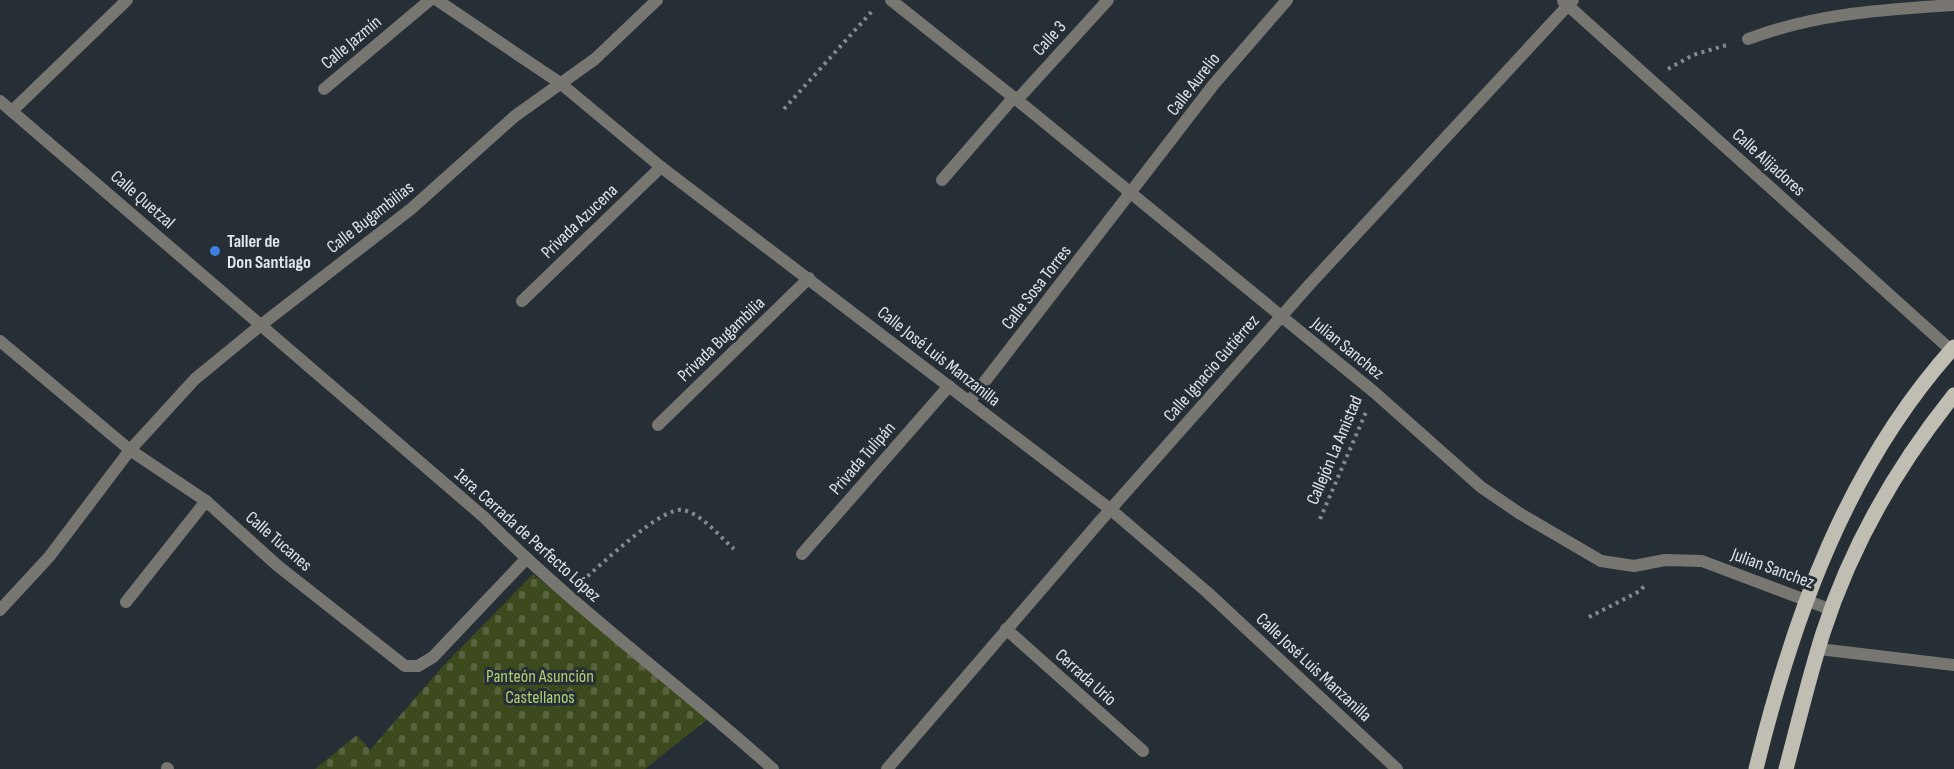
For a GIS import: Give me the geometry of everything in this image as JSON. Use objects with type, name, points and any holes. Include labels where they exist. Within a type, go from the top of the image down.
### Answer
[{"type":"main road","points":[[1756,769],[1786,655],[1806,599],[1868,467],[1893,425],[1953,349]]},
{"type":"main road","points":[[1786,769],[1819,649],[1854,557],[1884,496],[1933,422],[1954,395]]},
{"type":"street","points":[[12,111],[127,0]]},
{"type":"street","name":"Calle Jazmín","points":[[324,89],[430,0]]},
{"type":"street","name":"Calle José Luis Manzanilla","points":[[436,0],[560,83],[662,167],[1110,509],[1207,592],[1397,769]]},
{"type":"street","name":"Calle Bugambilias","points":[[1,606],[49,557],[130,450],[195,379],[411,209],[515,116],[595,59],[657,0]]},
{"type":"street","name":"Julian Sanchez","points":[[891,0],[1016,99],[1374,392],[1481,487],[1578,549],[1613,564],[1634,566],[1670,560],[1702,561],[1832,610]]},
{"type":"street","name":"Calle 3","points":[[942,180],[1108,0]]},
{"type":"street","name":"Calle Aurelio","points":[[1131,193],[1214,84],[1287,0]]},
{"type":"street","name":"Calle Alijadores","points":[[1568,2],[1650,79],[1953,349]]},
{"type":"street","name":"Calle Ignacio Gutiérrez","points":[[887,769],[1110,509],[1281,316],[1568,2]]},
{"type":"street","points":[[1748,39],[1780,27],[1853,12],[1954,5]]},
{"type":"street","name":"Calle Quetzal","points":[[0,101],[261,325]]},
{"type":"street","name":"Privada Azucena","points":[[522,302],[662,167]]},
{"type":"street","name":"Calle Sosa Torres","points":[[969,402],[1131,193]]},
{"type":"street","name":"Privada Bugambilia","points":[[658,425],[808,278]]},
{"type":"street","name":"1era. Cerrada de Perfecto López","points":[[261,325],[485,518],[566,595],[714,715],[773,769]]},
{"type":"street","name":"Calle Tucanes","points":[[0,341],[130,450],[206,501],[278,566],[397,662],[405,666],[418,666],[433,657],[526,559]]},
{"type":"street","name":"Privada Tulipán","points":[[802,554],[949,386]]},
{"type":"street","points":[[126,602],[206,501]]},
{"type":"street","name":"Cerrada Urio","points":[[1006,629],[1143,751]]},
{"type":"street","points":[[1819,649],[1954,665]]},
{"type":"path","points":[[784,109],[882,0]]},
{"type":"path","points":[[1650,79],[1693,55],[1748,39]]},
{"type":"path","name":"Callejón La Amistad","points":[[1320,519],[1374,392]]},
{"type":"path","points":[[566,595],[656,519],[672,510],[681,509],[695,516],[734,549]]},
{"type":"path","points":[[1589,617],[1640,591],[1657,569],[1670,560]]},
{"type":"green space","name":"Panteón Asunción Castellanos","points":[[533,574],[709,718],[645,769],[315,769],[357,735],[370,750],[444,665]]},
{"type":"place","name":"Taller de Don Santiago","points":[[215,251]]}]
